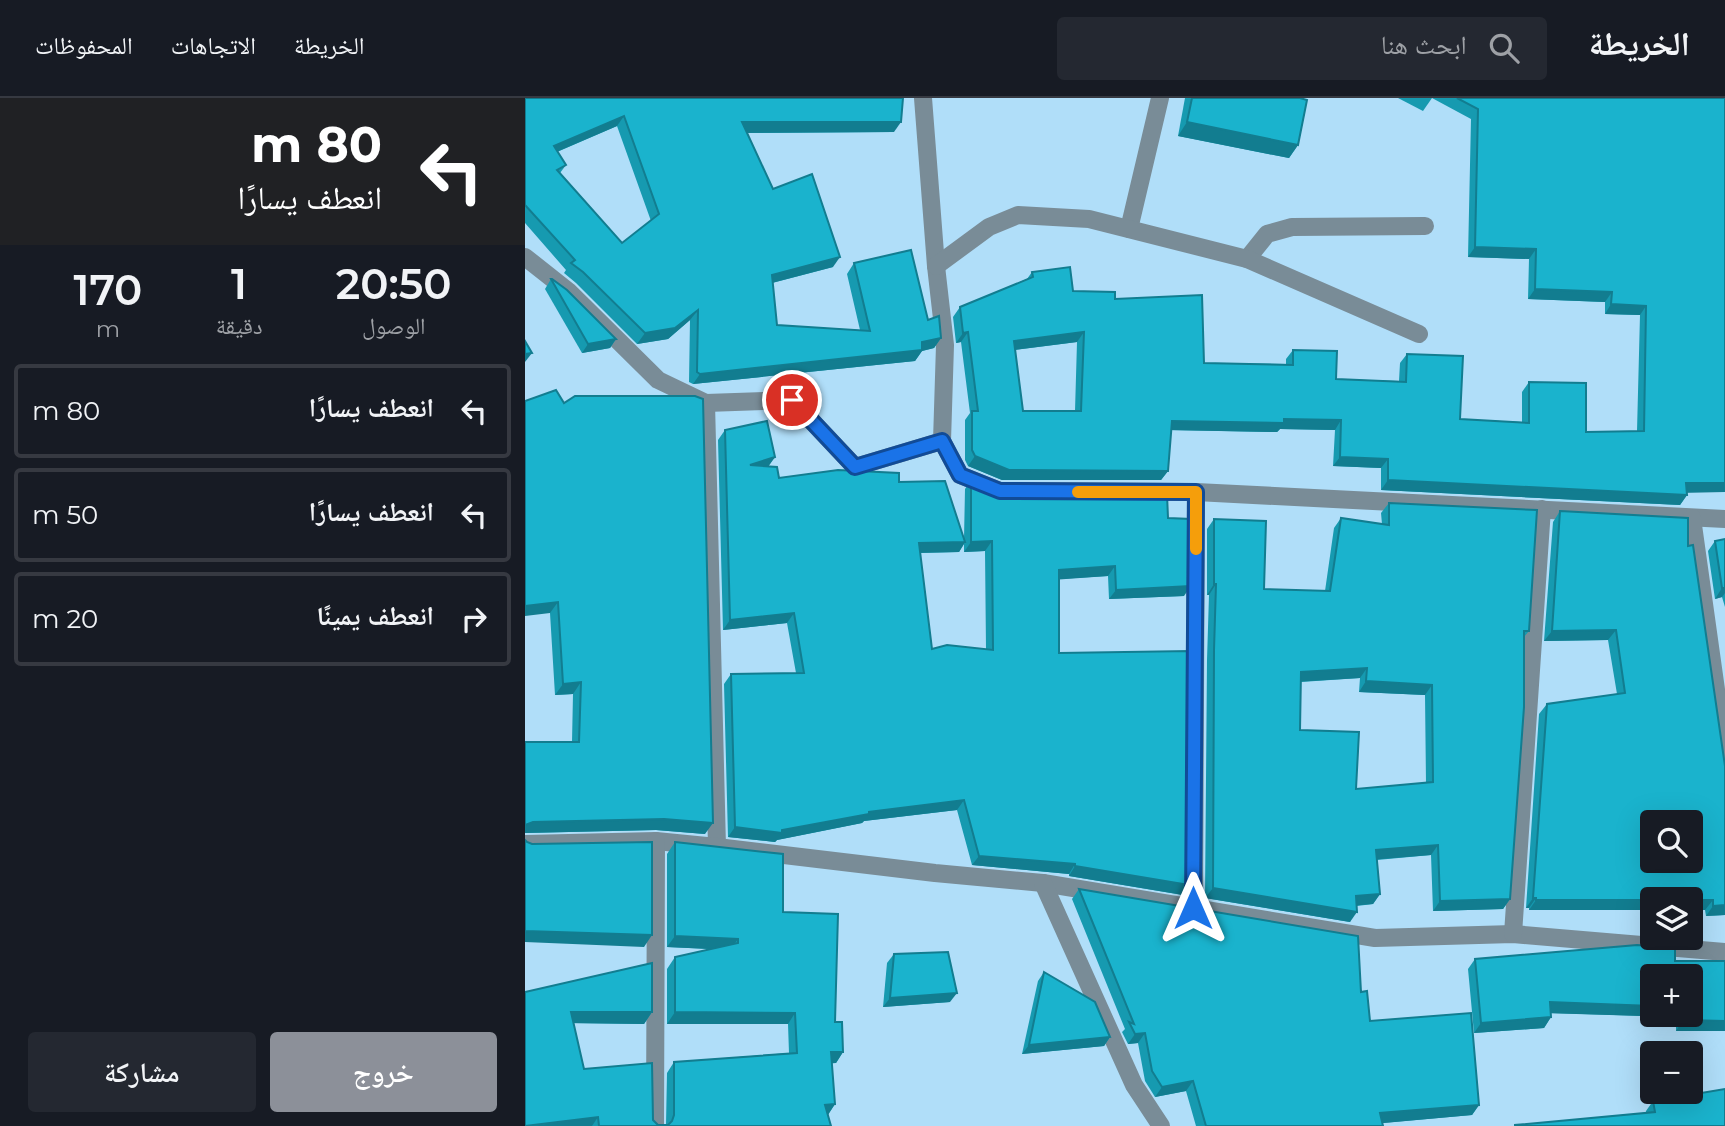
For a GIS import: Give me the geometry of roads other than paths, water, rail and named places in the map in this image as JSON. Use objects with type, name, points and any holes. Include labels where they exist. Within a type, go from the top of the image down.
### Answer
[{"type":"street","points":[[923,98],[945,345],[942,441],[960,475],[1000,491],[1196,492],[1725,519]]},
{"type":"street","points":[[1129,229],[1160,98]]},
{"type":"street","points":[[936,266],[989,227],[1018,215],[1089,219],[1247,259],[1419,334]]},
{"type":"street","points":[[1247,259],[1268,234],[1292,228],[1425,226]]},
{"type":"street","points":[[525,257],[568,291],[658,380],[706,403],[792,400],[855,467],[942,441]]},
{"type":"street","points":[[706,403],[717,847]]},
{"type":"street","points":[[1193,908],[1196,492]]},
{"type":"street","points":[[1513,934],[1542,509]]},
{"type":"street","points":[[1692,518],[1725,754]]},
{"type":"street","points":[[655,1126],[656,841]]},
{"type":"street","points":[[525,844],[656,841],[1044,883],[1375,938],[1513,934],[1725,952]]},
{"type":"street","points":[[1044,883],[1134,1085],[1161,1126]]}]
